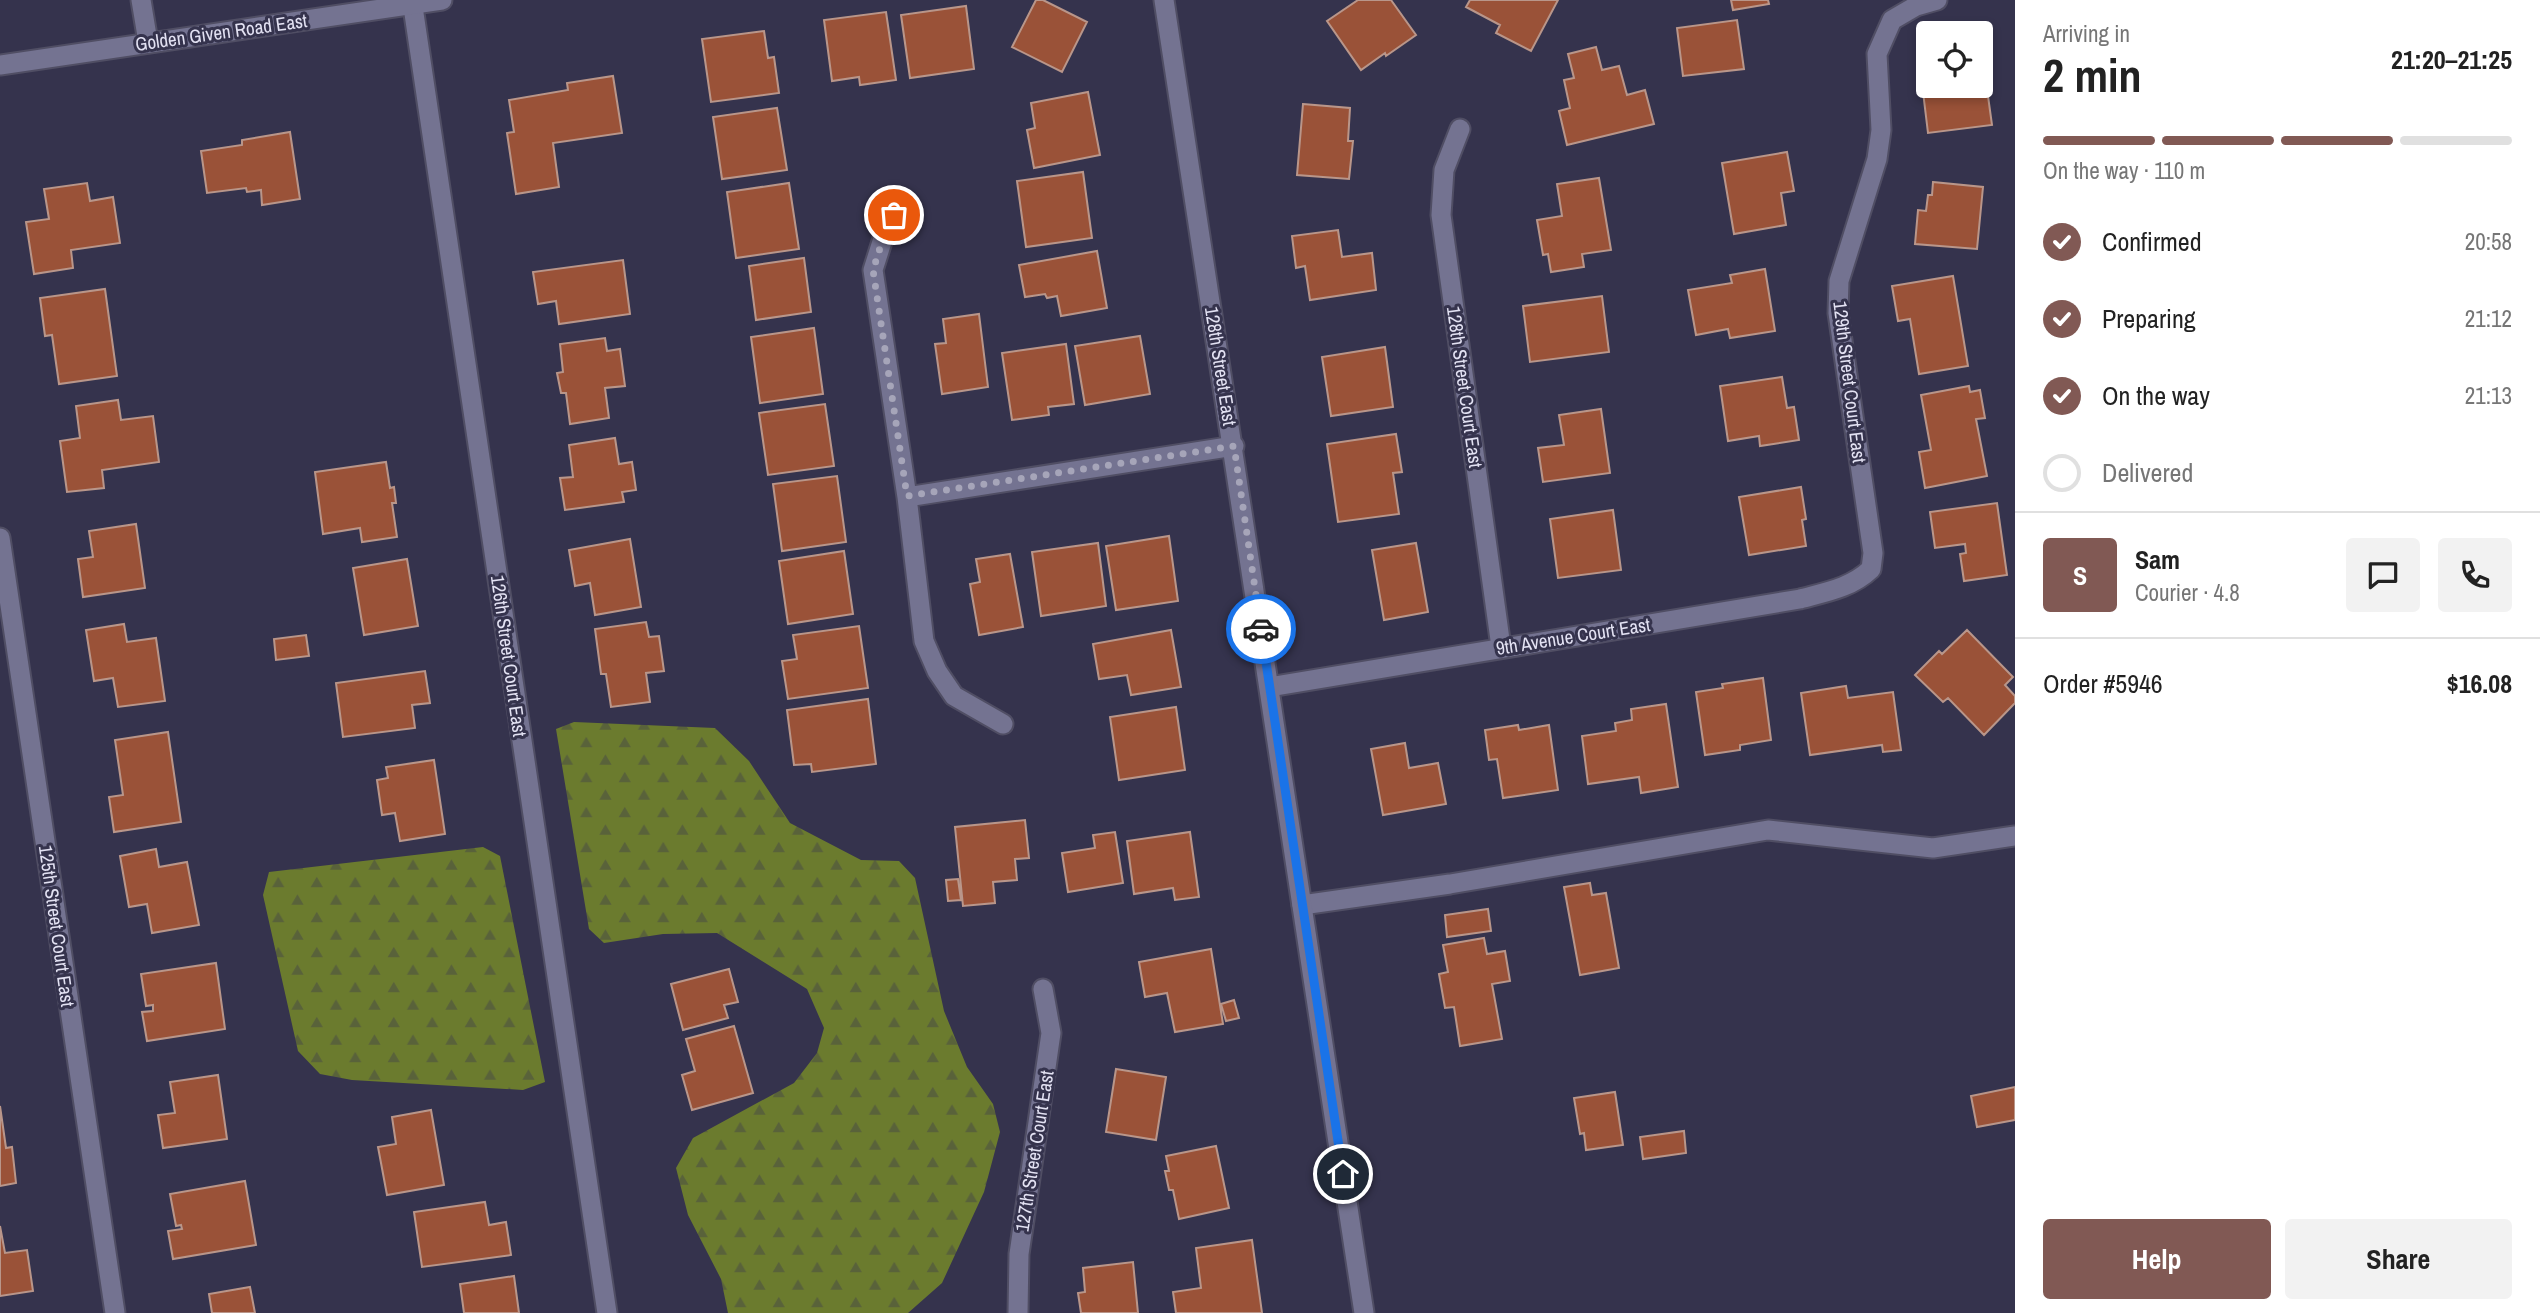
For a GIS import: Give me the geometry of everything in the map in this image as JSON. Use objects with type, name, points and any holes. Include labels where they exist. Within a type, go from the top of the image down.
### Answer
[{"type":"street","points":[[141,0],[148,42]]},
{"type":"street","name":"Golden Given Road East","points":[[0,65],[412,2],[442,0]]},
{"type":"street","name":"128th Street East","points":[[1164,0],[1364,1313]]},
{"type":"street","name":"129th Street Court East","points":[[1871,569],[1873,553],[1838,313],[1839,281],[1877,159],[1881,130],[1877,54],[1892,20],[1916,6],[1937,0]]},
{"type":"street","name":"126th Street Court East","points":[[412,2],[607,1313]]},
{"type":"street","name":"128th Street Court East","points":[[1460,129],[1444,170],[1441,215],[1502,647]]},
{"type":"street","points":[[901,201],[886,229],[873,270],[907,496],[924,641],[937,671],[954,696],[1003,724]]},
{"type":"street","points":[[907,496],[1234,446]]},
{"type":"street","name":"125th Street Court East","points":[[0,538],[115,1313]]},
{"type":"street","name":"9th Avenue Court East","points":[[1270,687],[1800,599],[1844,587],[1871,569]]},
{"type":"street","points":[[1303,905],[1450,884],[1768,830],[1933,848],[2015,836]]},
{"type":"street","name":"127th Street Court East","points":[[1018,1313],[1018,1254],[1051,1033],[1043,989]]},
{"type":"green space","points":[[574,722],[715,728],[749,761],[790,823],[861,860],[899,861],[915,878],[944,1011],[967,1067],[993,1104],[1000,1132],[984,1192],[942,1283],[908,1313],[728,1313],[721,1279],[688,1215],[676,1168],[693,1138],[794,1083],[817,1053],[824,1028],[807,989],[717,933],[663,934],[604,943],[589,929],[556,729]]},
{"type":"green space","points":[[483,847],[500,856],[545,1082],[523,1090],[352,1080],[320,1074],[298,1051],[263,895],[269,872]]},
{"type":"building","points":[[1036,0],[1043,0],[1087,22],[1062,72],[1012,47]]},
{"type":"building","points":[[1358,0],[1391,0],[1416,35],[1361,70],[1327,21]]},
{"type":"building","points":[[1470,0],[1558,0],[1531,51],[1496,33],[1500,25],[1466,7]]},
{"type":"building","points":[[1731,0],[1768,0],[1769,4],[1733,10]]},
{"type":"building","points":[[966,6],[974,69],[910,78],[901,15]]},
{"type":"building","points":[[886,12],[896,80],[860,85],[859,77],[832,81],[824,20]]},
{"type":"building","points":[[1737,20],[1744,69],[1683,76],[1677,28]]},
{"type":"building","points":[[764,31],[768,58],[774,57],[779,93],[711,102],[702,39]]},
{"type":"building","points":[[1596,47],[1602,70],[1619,66],[1627,95],[1645,90],[1654,124],[1567,145],[1559,111],[1570,108],[1564,80],[1574,78],[1568,54]]},
{"type":"building","points":[[613,76],[622,133],[553,143],[559,187],[516,194],[507,133],[514,132],[509,100],[568,90],[567,83]]},
{"type":"building","points":[[1088,92],[1100,155],[1034,168],[1027,130],[1035,128],[1031,103]]},
{"type":"building","points":[[1924,98],[1988,98],[1992,125],[1928,133]]},
{"type":"building","points":[[1303,104],[1350,108],[1348,141],[1353,141],[1349,179],[1297,175]]},
{"type":"building","points":[[777,108],[787,170],[722,179],[713,117]]},
{"type":"building","points":[[290,132],[300,199],[262,205],[261,190],[247,192],[246,188],[207,193],[201,151],[242,145],[242,140]]},
{"type":"building","points":[[1787,152],[1794,191],[1781,193],[1786,225],[1734,234],[1722,163]]},
{"type":"building","points":[[1083,172],[1092,238],[1026,247],[1017,181]]},
{"type":"building","points":[[1599,178],[1611,250],[1582,254],[1584,267],[1551,272],[1548,254],[1543,255],[1537,220],[1562,216],[1557,184]]},
{"type":"building","points":[[1933,182],[1983,187],[1977,249],[1915,244],[1918,210],[1926,211]]},
{"type":"building","points":[[87,183],[90,201],[113,197],[120,243],[71,250],[73,268],[34,274],[26,222],[49,219],[44,189]]},
{"type":"building","points":[[789,183],[799,249],[736,258],[727,192]]},
{"type":"building","points":[[1338,230],[1342,257],[1372,253],[1376,290],[1310,300],[1305,266],[1296,268],[1292,236]]},
{"type":"building","points":[[1097,251],[1107,308],[1061,316],[1057,296],[1047,298],[1045,294],[1025,297],[1019,265]]},
{"type":"building","points":[[804,258],[811,312],[756,320],[749,266]]},
{"type":"building","points":[[623,260],[630,314],[559,324],[556,301],[538,304],[533,272]]},
{"type":"building","points":[[1765,269],[1775,331],[1730,338],[1728,329],[1696,335],[1688,290],[1732,283],[1730,275]]},
{"type":"building","points":[[1953,276],[1968,366],[1919,374],[1910,319],[1898,321],[1892,286]]},
{"type":"building","points":[[105,289],[117,376],[59,384],[52,335],[45,336],[40,298]]},
{"type":"building","points":[[1602,296],[1609,352],[1530,362],[1523,306]]},
{"type":"building","points":[[979,314],[988,387],[942,394],[935,344],[946,343],[943,319]]},
{"type":"building","points":[[814,328],[823,394],[760,403],[751,337]]},
{"type":"building","points":[[1140,336],[1150,394],[1085,405],[1075,346]]},
{"type":"building","points":[[605,338],[607,351],[620,349],[625,386],[605,388],[609,418],[570,424],[566,393],[561,393],[557,373],[563,372],[560,344]]},
{"type":"building","points":[[1066,344],[1074,404],[1048,407],[1049,415],[1012,420],[1002,353]]},
{"type":"building","points":[[1385,347],[1393,407],[1331,416],[1322,357]]},
{"type":"building","points":[[1782,377],[1787,408],[1794,407],[1799,440],[1760,446],[1759,436],[1728,441],[1720,386]]},
{"type":"building","points":[[1969,386],[1970,392],[1980,390],[1985,418],[1976,419],[1987,476],[1925,488],[1919,452],[1931,450],[1921,395]]},
{"type":"building","points":[[118,400],[121,420],[153,416],[159,462],[102,470],[104,488],[67,492],[60,441],[80,438],[76,406]]},
{"type":"building","points":[[825,404],[834,466],[768,475],[759,413]]},
{"type":"building","points":[[1601,409],[1610,473],[1543,482],[1538,448],[1564,445],[1559,415]]},
{"type":"building","points":[[1396,434],[1402,472],[1393,473],[1399,514],[1338,522],[1327,444]]},
{"type":"building","points":[[615,438],[619,464],[632,462],[636,490],[622,492],[624,502],[565,510],[560,478],[573,477],[569,445]]},
{"type":"building","points":[[386,462],[390,488],[394,487],[396,503],[392,503],[397,537],[362,542],[360,528],[323,534],[315,472]]},
{"type":"building","points":[[837,476],[846,542],[782,551],[773,484]]},
{"type":"building","points":[[1801,487],[1806,519],[1802,520],[1806,546],[1749,555],[1739,497]]},
{"type":"building","points":[[1997,503],[2007,575],[1964,581],[1960,554],[1966,553],[1965,544],[1935,548],[1930,512]]},
{"type":"building","points":[[1613,510],[1621,570],[1558,578],[1550,519]]},
{"type":"building","points":[[136,524],[145,588],[83,597],[78,559],[93,557],[89,531]]},
{"type":"building","points":[[1169,536],[1178,601],[1116,610],[1106,546]]},
{"type":"building","points":[[630,539],[641,607],[595,615],[590,583],[575,586],[569,550]]},
{"type":"building","points":[[1098,543],[1106,606],[1041,616],[1032,552]]},
{"type":"building","points":[[1416,543],[1428,612],[1384,620],[1372,550]]},
{"type":"building","points":[[844,551],[853,614],[788,624],[779,561]]},
{"type":"building","points":[[1010,554],[1023,627],[979,635],[970,584],[980,582],[976,559]]},
{"type":"building","points":[[407,559],[418,626],[364,635],[353,568]]},
{"type":"building","points":[[646,622],[649,637],[659,636],[664,671],[646,673],[650,702],[611,707],[606,674],[601,674],[595,629]]},
{"type":"building","points":[[124,624],[127,642],[156,638],[165,701],[118,707],[113,678],[94,681],[86,630]]},
{"type":"building","points":[[859,626],[868,688],[788,699],[782,661],[797,659],[793,635]]},
{"type":"building","points":[[1171,630],[1181,687],[1131,695],[1127,675],[1099,679],[1093,644]]},
{"type":"building","points":[[1967,630],[2013,677],[2005,685],[2015,696],[2015,703],[1984,735],[1948,698],[1943,702],[1915,675],[1939,651],[1942,654]]},
{"type":"building","points":[[306,635],[309,656],[276,660],[274,639]]},
{"type":"building","points":[[425,671],[430,703],[412,705],[415,728],[343,737],[336,683]]},
{"type":"building","points":[[1763,678],[1771,740],[1740,745],[1740,750],[1705,755],[1696,692],[1723,688],[1722,684]]},
{"type":"building","points":[[1846,686],[1848,698],[1893,692],[1901,750],[1883,752],[1882,745],[1810,755],[1801,693]]},
{"type":"building","points":[[868,699],[876,764],[812,772],[811,764],[794,765],[787,710]]},
{"type":"building","points":[[1666,704],[1678,787],[1641,793],[1639,777],[1588,784],[1582,736],[1616,731],[1615,723],[1632,720],[1631,709]]},
{"type":"building","points":[[1176,707],[1185,770],[1119,780],[1110,717]]},
{"type":"building","points":[[1518,725],[1519,730],[1549,725],[1558,790],[1503,798],[1497,759],[1489,760],[1485,730]]},
{"type":"building","points":[[168,732],[181,822],[114,832],[109,797],[123,795],[115,740]]},
{"type":"building","points":[[1405,743],[1409,768],[1438,763],[1446,804],[1383,815],[1371,749]]},
{"type":"building","points":[[434,760],[445,834],[400,841],[395,813],[382,815],[377,780],[388,778],[386,767]]},
{"type":"building","points":[[1025,820],[1029,858],[1015,859],[1017,880],[993,882],[995,903],[963,906],[955,827]]},
{"type":"building","points":[[1115,832],[1123,883],[1068,892],[1062,853],[1095,848],[1093,835]]},
{"type":"building","points":[[1190,832],[1199,897],[1175,900],[1173,888],[1134,894],[1127,841]]},
{"type":"building","points":[[156,849],[159,867],[187,862],[199,925],[152,933],[147,904],[129,907],[120,856]]},
{"type":"building","points":[[958,879],[961,900],[948,901],[946,880]]},
{"type":"building","points":[[1590,883],[1592,895],[1606,893],[1619,968],[1580,975],[1564,887]]},
{"type":"building","points":[[1488,909],[1491,931],[1447,937],[1445,915]]},
{"type":"building","points":[[1484,938],[1487,954],[1505,951],[1510,981],[1492,984],[1502,1039],[1460,1046],[1454,1007],[1445,1008],[1439,974],[1448,972],[1443,945]]},
{"type":"building","points":[[1211,949],[1223,1024],[1175,1032],[1167,993],[1145,997],[1139,962]]},
{"type":"building","points":[[216,963],[225,1029],[147,1041],[142,1012],[153,1011],[153,1005],[146,1006],[141,974]]},
{"type":"building","points":[[729,969],[738,1002],[724,1005],[728,1018],[683,1030],[671,984]]},
{"type":"building","points":[[1234,1000],[1239,1018],[1226,1021],[1221,1004]]},
{"type":"building","points":[[734,1026],[753,1093],[692,1110],[682,1075],[695,1071],[686,1039]]},
{"type":"building","points":[[1116,1069],[1166,1077],[1156,1140],[1106,1132]]},
{"type":"building","points":[[218,1075],[227,1139],[163,1148],[158,1115],[175,1113],[170,1082]]},
{"type":"building","points":[[2015,1087],[2015,1120],[1977,1127],[1971,1096]]},
{"type":"building","points":[[1615,1092],[1623,1145],[1586,1150],[1584,1133],[1580,1134],[1574,1098]]},
{"type":"building","points":[[0,1106],[6,1148],[12,1147],[16,1183],[0,1186]]},
{"type":"building","points":[[431,1110],[444,1185],[387,1195],[378,1147],[396,1144],[392,1117]]},
{"type":"building","points":[[1684,1131],[1686,1153],[1643,1159],[1640,1137]]},
{"type":"building","points":[[1216,1146],[1229,1208],[1179,1219],[1173,1190],[1169,1190],[1165,1171],[1169,1171],[1166,1156]]},
{"type":"building","points":[[245,1181],[256,1245],[173,1259],[168,1231],[182,1229],[181,1225],[176,1226],[170,1194]]},
{"type":"building","points":[[485,1202],[489,1225],[506,1222],[511,1255],[422,1267],[414,1212]]},
{"type":"building","points":[[0,1226],[5,1253],[27,1250],[33,1291],[0,1296]]},
{"type":"building","points":[[1252,1240],[1262,1313],[1176,1313],[1173,1292],[1201,1288],[1196,1248]]},
{"type":"building","points":[[1133,1262],[1138,1313],[1081,1313],[1078,1293],[1085,1292],[1083,1268]]},
{"type":"building","points":[[514,1276],[519,1313],[464,1313],[460,1284]]},
{"type":"building","points":[[250,1287],[255,1313],[212,1313],[209,1294]]},
{"type":"way so far","points":[[894,215],[886,229],[873,270],[907,496],[1234,446],[1261,629]]},
{"type":"route","points":[[1261,629],[1343,1174]]}]
